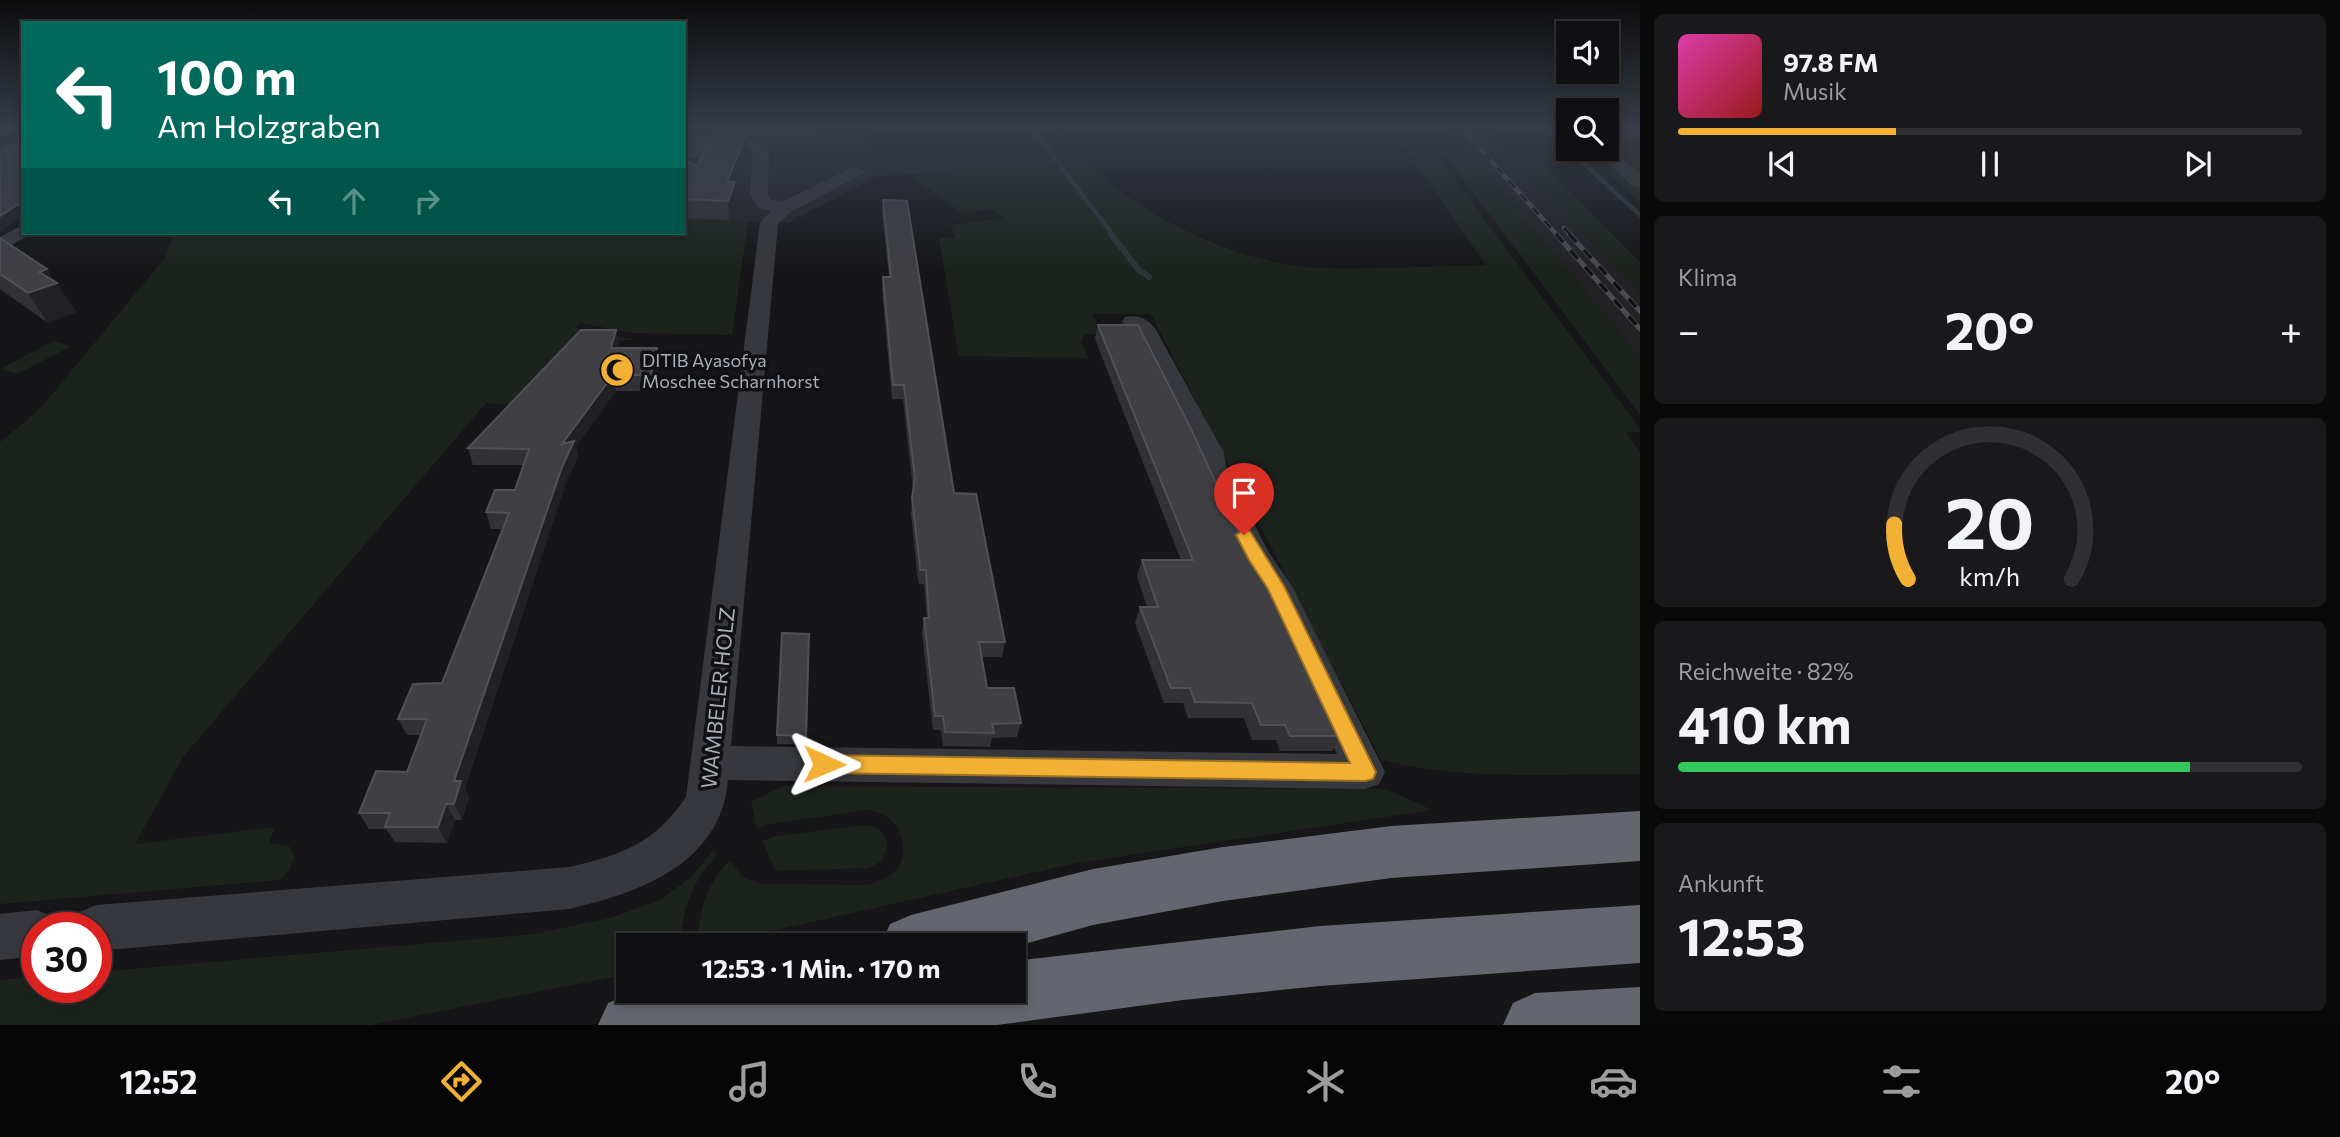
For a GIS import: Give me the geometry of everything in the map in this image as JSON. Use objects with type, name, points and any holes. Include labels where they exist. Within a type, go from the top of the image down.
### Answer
[{"type":"highway","points":[[956,933],[1093,897],[1223,874],[1391,852],[1640,836]]},
{"type":"highway","points":[[760,1025],[1183,970],[1320,956],[1640,934]]},
{"type":"highway","points":[[629,1025],[697,1003]]},
{"type":"highway","points":[[1535,1025],[1640,1018]]},
{"type":"street","points":[[760,175],[759,195],[765,204],[784,208],[851,175]]},
{"type":"street","name":"WAMBELER HOLZ","points":[[112,927],[569,888],[620,877],[661,856],[691,829],[706,802],[769,223],[784,208]]},
{"type":"street","points":[[0,245],[21,232]]},
{"type":"street","points":[[709,763],[1365,772],[1276,586],[1255,556],[1213,471],[1210,453],[1174,382],[1162,365],[1145,330],[1132,322]]},
{"type":"street","points":[[0,937],[21,935]]},
{"type":"shaded area","points":[[686,175],[902,175],[878,176],[790,222],[686,221]]},
{"type":"shaded area","points":[[1100,175],[1144,208],[1172,224],[1201,238],[1261,259],[1320,268],[1486,265],[1423,175],[1451,175],[1640,429],[1640,432],[1626,432],[1640,452],[1640,774],[1477,774],[1413,767],[1381,760],[1151,314],[1093,314],[1100,334],[1084,335],[1081,342],[1088,358],[959,356],[939,238],[955,238],[951,225],[1005,218],[993,209],[962,213],[911,176]]},
{"type":"shaded area","points":[[1460,175],[1488,175],[1640,357],[1640,415]]},
{"type":"shaded area","points":[[1488,175],[1528,175],[1640,293],[1640,357]]},
{"type":"shaded area","points":[[1528,175],[1553,175],[1640,262],[1640,293]]},
{"type":"shaded area","points":[[1610,175],[1640,175],[1640,202]]},
{"type":"shaded area","points":[[686,221],[748,222],[732,335],[632,333],[580,323],[575,328],[636,340],[583,340],[524,405],[486,403],[183,757],[135,844],[275,827],[269,843],[289,846],[294,856],[289,871],[279,880],[0,904],[0,442],[39,410],[164,259],[173,235],[686,235]]},
{"type":"shaded area","points":[[54,341],[72,346],[17,374],[0,369]]},
{"type":"shaded area","points":[[783,786],[1387,789],[1432,810],[1077,863],[762,933],[698,933],[709,889],[730,860],[744,876],[763,884],[868,885],[895,871],[902,861],[902,839],[895,825],[884,815],[861,810],[757,828],[751,802]]},
{"type":"shaded area","points":[[865,825],[880,830],[888,843],[882,861],[868,868],[776,871],[762,841],[776,836]]},
{"type":"shaded area","points":[[713,851],[717,854],[701,875],[690,896],[681,933],[616,933],[616,976],[370,1025],[0,1025],[0,980],[21,978],[21,1003],[112,1003],[112,971],[535,934],[610,918],[658,901],[689,879]]},
{"type":"building","points":[[0,175],[21,175],[21,202],[0,216]]},
{"type":"building","points":[[686,175],[730,175],[727,181],[735,182],[728,201],[686,199]]},
{"type":"building","points":[[883,200],[907,201],[954,493],[976,494],[1005,642],[979,642],[987,688],[1014,688],[1021,723],[992,724],[994,733],[945,732],[943,716],[935,716],[924,618],[929,618],[926,570],[920,570],[912,498],[915,478],[904,385],[893,385],[883,277],[891,277]]},
{"type":"building","points":[[0,238],[47,269],[39,272],[57,283],[28,293],[0,274]]},
{"type":"building","points":[[1098,325],[1138,325],[1191,429],[1243,542],[1262,574],[1343,736],[1290,736],[1285,725],[1261,725],[1252,703],[1195,702],[1190,688],[1171,688],[1140,607],[1158,607],[1142,560],[1193,560]]},
{"type":"building","points":[[581,330],[616,330],[611,348],[657,348],[651,375],[613,375],[562,444],[574,441],[562,467],[454,781],[461,781],[454,804],[446,804],[438,827],[385,827],[390,813],[359,813],[376,771],[407,772],[427,719],[398,719],[413,684],[442,683],[509,513],[486,512],[495,490],[515,490],[529,449],[468,448]]},
{"type":"building","points":[[782,633],[809,634],[806,736],[777,735]]},
{"type":"waterway","points":[[1067,175],[1113,235]]},
{"type":"waterway","points":[[1596,175],[1640,215]]},
{"type":"waterway","points":[[1111,234],[1138,269],[1149,277]]},
{"type":"railway","points":[[1504,175],[1557,235]]},
{"type":"railway","points":[[1564,228],[1571,235]]},
{"type":"railway","points":[[1556,234],[1640,329]]},
{"type":"railway","points":[[1569,234],[1640,311]]},
{"type":"place","name":"DITIB Ayasofya Moschee Scharnhorst","points":[[617,370]]},
{"type":"route","points":[[824,764],[1365,772],[1276,586],[1244,535]]}]
